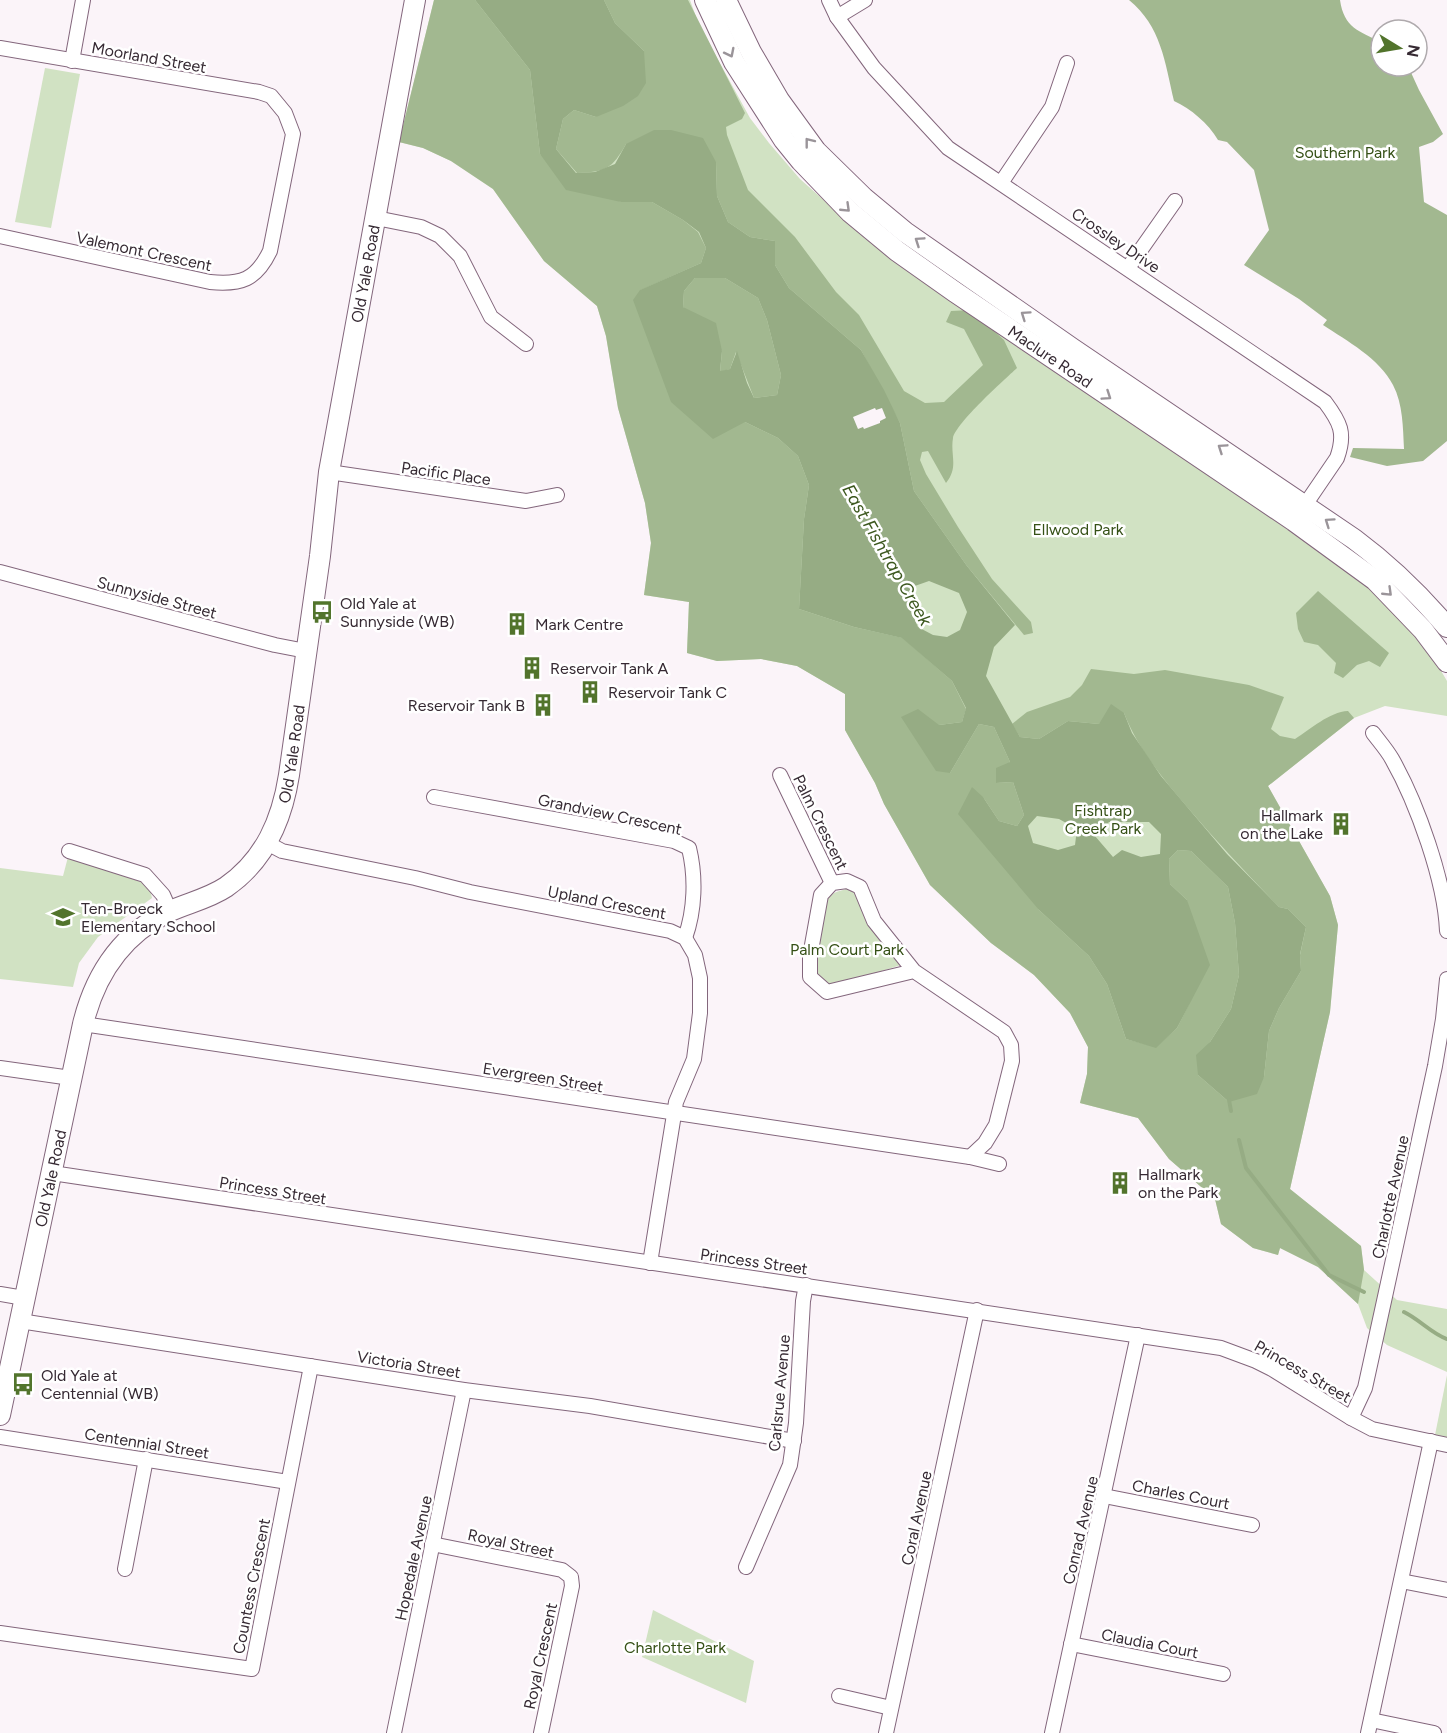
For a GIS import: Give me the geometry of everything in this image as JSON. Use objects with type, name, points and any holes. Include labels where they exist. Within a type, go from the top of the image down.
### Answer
[{"type":"main road","name":"Old Yale Road","points":[[0,1415],[83,1024],[98,980],[116,951],[140,929],[170,911],[202,900],[227,886],[253,862],[267,843],[282,811],[320,556],[330,472],[415,0]]},
{"type":"main road","name":"Maclure Road","points":[[705,0],[734,62],[784,140],[850,213],[955,292],[1294,521],[1375,580],[1423,630],[1447,662]]},
{"type":"main road","name":"Maclure Road","points":[[726,0],[751,52],[779,100],[816,151],[864,198],[905,231],[1073,349],[1305,505],[1387,564],[1422,598],[1447,627]]},
{"type":"main road","points":[[1219,471],[1241,473],[1288,505],[1305,505]]},
{"type":"street","points":[[72,61],[83,0]]},
{"type":"street","name":"Crossley Drive","points":[[829,0],[837,17],[874,69],[948,148],[1325,402],[1338,419],[1342,436],[1337,459],[1305,505]]},
{"type":"street","points":[[837,17],[865,0]]},
{"type":"street","name":"Moorland Street","points":[[0,48],[259,92],[271,96],[285,113]]},
{"type":"street","points":[[1001,183],[1052,107],[1067,63]]},
{"type":"street","name":"Valemont Crescent","points":[[0,236],[210,282],[228,284],[243,281],[255,274],[264,264],[270,251],[292,146],[293,134],[285,113]]},
{"type":"street","points":[[1128,268],[1175,201]]},
{"type":"street","points":[[376,218],[421,227],[440,236],[460,256],[491,317],[526,344]]},
{"type":"street","name":"Pacific Place","points":[[330,472],[526,501],[557,495]]},
{"type":"street","name":"Sunnyside Street","points":[[0,572],[306,651]]},
{"type":"street","points":[[1373,733],[1392,758],[1419,817],[1441,888],[1447,931]]},
{"type":"street","name":"Palm Crescent","points":[[780,775],[832,883]]},
{"type":"street","name":"Grandview Crescent","points":[[434,797],[674,841],[689,848],[693,885],[690,923],[685,938]]},
{"type":"street","name":"Upland Crescent","points":[[267,843],[282,851],[382,870],[470,892],[669,931],[685,938]]},
{"type":"street","points":[[69,851],[145,875],[163,895],[170,911]]},
{"type":"street","name":"Palm Crescent","points":[[914,972],[827,992],[810,977],[810,956],[821,895],[832,883],[847,881],[860,887],[874,921],[914,972],[1004,1032],[1011,1045],[1011,1061],[996,1125],[985,1143],[970,1157]]},
{"type":"street","points":[[650,1263],[676,1101],[694,1059],[700,1014],[698,967],[695,955],[685,938]]},
{"type":"street","name":"Charlotte Avenue","points":[[1351,1418],[1365,1388],[1386,1292],[1435,1066],[1447,979]]},
{"type":"street","name":"Evergreen Street","points":[[83,1024],[970,1157],[999,1164]]},
{"type":"street","points":[[0,1068],[71,1078]]},
{"type":"street","name":"Princess Street","points":[[52,1173],[1221,1348],[1272,1369],[1372,1429],[1447,1444]]},
{"type":"street","name":"Carlsrue Avenue","points":[[746,1567],[790,1465],[794,1441],[803,1301],[806,1286]]},
{"type":"street","points":[[0,1294],[24,1298]]},
{"type":"street","name":"Coral Avenue","points":[[886,1733],[978,1311]]},
{"type":"street","name":"Victoria Street","points":[[20,1321],[464,1390],[590,1406],[794,1441]]},
{"type":"street","name":"Conrad Avenue","points":[[1052,1733],[1138,1335]]},
{"type":"street","name":"Countess Crescent","points":[[0,1633],[252,1669],[311,1366]]},
{"type":"street","name":"Hopedale Avenue","points":[[394,1733],[464,1390]]},
{"type":"street","name":"Centennial Street","points":[[0,1437],[288,1482]]},
{"type":"street","points":[[1431,1441],[1369,1727],[1434,1733]]},
{"type":"street","points":[[125,1569],[146,1459]]},
{"type":"street","name":"Charles Court","points":[[1104,1496],[1252,1525]]},
{"type":"street","name":"Royal Street","points":[[432,1544],[562,1570],[571,1577],[572,1586]]},
{"type":"street","points":[[1401,1581],[1447,1590]]},
{"type":"street","name":"Royal Crescent","points":[[541,1733],[572,1586]]},
{"type":"street","name":"Claudia Court","points":[[1071,1644],[1222,1674]]},
{"type":"street","points":[[839,1696],[891,1708]]},
{"type":"green space","name":"Fishtrap Creek Park","points":[[434,0],[690,0],[699,25],[750,118],[800,179],[870,241],[959,306],[1364,582],[1410,627],[1447,681],[1447,716],[1385,706],[1354,718],[1268,786],[1330,896],[1338,925],[1330,1012],[1290,1189],[1361,1246],[1364,1270],[1397,1300],[1447,1309],[1447,1372],[1387,1345],[1367,1328],[1358,1304],[1318,1267],[1280,1248],[1278,1255],[1253,1248],[1221,1224],[1215,1199],[1169,1159],[1138,1118],[1080,1103],[1087,1074],[1088,1047],[1070,1013],[1034,975],[991,943],[930,885],[845,730],[845,694],[797,666],[761,659],[717,661],[687,653],[689,602],[644,595],[651,543],[645,503],[618,408],[606,336],[597,306],[544,261],[493,189],[451,161],[423,148],[399,142]]},
{"type":"green space","points":[[434,0],[475,0],[530,70],[540,154],[621,202],[652,202],[683,220],[698,232],[706,248],[701,263],[641,290],[745,422],[778,438],[798,456],[809,485],[804,519],[799,609],[854,627],[903,638],[952,681],[966,709],[962,722],[939,725],[950,773],[979,724],[994,727],[1010,762],[996,783],[1013,782],[1024,815],[1017,826],[999,821],[983,797],[1039,910],[1089,956],[1107,984],[1126,1039],[1156,1047],[1177,1028],[1189,1004],[1187,900],[1170,884],[1169,859],[1178,850],[1191,851],[1228,887],[1235,923],[1239,975],[1231,1009],[1210,1042],[1198,1075],[1229,1102],[1264,1077],[1269,1031],[1279,1008],[1301,971],[1300,955],[1306,927],[1288,909],[1279,907],[1221,846],[1160,775],[1124,713],[1099,724],[1068,721],[1039,739],[1020,737],[1012,724],[1027,712],[1070,697],[1082,685],[1091,669],[1134,674],[1165,670],[1249,685],[1284,697],[1271,729],[1280,736],[1295,739],[1334,714],[1348,711],[1354,718],[1268,786],[1330,896],[1338,925],[1330,1012],[1290,1189],[1361,1246],[1364,1270],[1358,1304],[1318,1267],[1280,1248],[1278,1255],[1253,1248],[1221,1224],[1215,1199],[1169,1159],[1138,1118],[1080,1103],[1087,1074],[1088,1047],[1070,1013],[1034,975],[991,943],[930,885],[845,730],[845,694],[797,666],[761,659],[717,661],[687,653],[689,602],[644,595],[651,543],[645,503],[618,408],[606,336],[597,306],[544,261],[493,189],[451,161],[423,148],[399,142]]},
{"type":"green space","points":[[604,0],[688,0],[745,113],[742,119],[726,127],[748,190],[795,237],[836,292],[859,315],[904,391],[925,403],[944,402],[983,365],[964,329],[946,322],[951,311],[971,310],[1004,340],[1017,368],[981,402],[956,431],[952,444],[952,472],[946,483],[928,451],[922,452],[920,460],[958,527],[992,579],[1031,622],[1033,633],[1024,635],[967,566],[914,491],[900,423],[861,350],[789,288],[775,265],[775,241],[750,237],[728,222],[717,196],[716,162],[626,144],[617,159],[607,168],[595,172],[577,173],[556,149],[563,119],[574,110],[596,117],[644,51],[615,23]]},
{"type":"green space","name":"Southern Park","points":[[1129,0],[1340,0],[1349,23],[1369,36],[1369,78],[1414,78],[1443,134],[1433,142],[1419,147],[1424,202],[1447,215],[1447,441],[1423,461],[1387,466],[1350,457],[1353,448],[1404,449],[1401,408],[1393,385],[1380,366],[1371,358],[1323,325],[1327,320],[1299,299],[1244,265],[1269,230],[1254,170],[1227,142],[1218,140],[1199,117],[1174,101],[1160,46],[1155,33],[1140,10]]},
{"type":"green space","points":[[45,68],[80,74],[51,228],[15,222]]},
{"type":"green space","points":[[695,278],[725,278],[758,298],[767,320],[781,375],[777,395],[754,398],[736,352],[730,369],[720,372],[722,351],[683,307],[684,291]]},
{"type":"green space","points":[[1318,591],[1389,653],[1380,667],[1369,661],[1357,665],[1343,678],[1334,673],[1336,663],[1318,645],[1304,642],[1298,629],[1296,613]]},
{"type":"green space","name":"Ten-Broeck Elementary School","points":[[68,857],[144,883],[150,889],[152,898],[98,937],[79,963],[73,987],[0,979],[0,868],[63,876]]},
{"type":"green space","name":"Palm Court Park","points":[[847,889],[855,893],[901,965],[827,988],[815,974],[820,925],[824,906],[829,897]]},
{"type":"green space","points":[[1447,1375],[1447,1443],[1434,1440]]},
{"type":"green space","name":"Charlotte Park","points":[[653,1610],[754,1661],[746,1703],[642,1657]]},
{"type":"water","points":[[475,0],[604,0],[615,23],[644,51],[646,83],[638,96],[623,106],[596,117],[574,110],[563,119],[556,149],[576,173],[595,172],[615,164],[626,144],[654,130],[671,130],[703,138],[716,162],[717,196],[728,222],[750,237],[775,241],[775,265],[789,288],[861,350],[900,423],[914,491],[967,566],[1015,625],[994,647],[986,676],[1020,737],[1039,739],[1068,721],[1099,724],[1111,704],[1124,713],[1132,733],[1161,776],[1227,854],[1279,907],[1288,909],[1306,927],[1300,954],[1301,971],[1279,1008],[1269,1031],[1264,1077],[1257,1094],[1229,1102],[1198,1075],[1196,1055],[1210,1042],[1231,1009],[1239,975],[1235,923],[1228,887],[1191,851],[1178,850],[1169,859],[1170,884],[1187,900],[1210,965],[1177,1028],[1156,1048],[1126,1039],[1107,984],[1089,956],[1039,910],[958,814],[972,787],[983,797],[999,821],[1017,826],[1024,815],[1013,782],[996,783],[996,768],[1010,762],[994,727],[979,724],[950,773],[936,771],[901,717],[918,709],[939,725],[962,722],[966,708],[952,681],[902,638],[854,627],[799,609],[804,519],[809,485],[798,456],[778,438],[745,422],[713,439],[671,402],[633,300],[640,290],[701,263],[706,248],[699,232],[652,202],[621,202],[566,190],[540,154],[530,70]],"holes":[[[695,278],[725,278],[758,298],[767,320],[781,375],[777,395],[754,398],[737,351],[730,369],[720,371],[722,351],[716,323],[683,307],[684,291]],[[929,581],[959,593],[967,612],[960,630],[947,637],[933,635],[918,627],[908,605],[912,587]],[[1037,816],[1059,819],[1077,829],[1075,845],[1058,850],[1033,843],[1028,826]],[[1109,822],[1149,822],[1161,834],[1160,854],[1141,857],[1122,850],[1113,857],[1095,836]]]},
{"type":"pier","points":[[875,408],[876,410],[882,408],[886,418],[880,423],[858,429],[853,417]]},
{"type":"waterway","name":"East Fishtrap Creek","points":[[1229,1100],[1231,1111]]},
{"type":"waterway","name":"East Fishtrap Creek","points":[[1239,1140],[1246,1168],[1329,1275],[1364,1292]]},
{"type":"waterway","name":"East Fishtrap Creek","points":[[1404,1312],[1447,1339]]},
{"type":"place","name":"Old Yale at Sunnyside (WB)","points":[[322,612]]},
{"type":"place","name":"Mark Centre","points":[[517,624]]},
{"type":"place","name":"Reservoir Tank A","points":[[532,668]]},
{"type":"place","name":"Reservoir Tank C","points":[[590,692]]},
{"type":"place","name":"Reservoir Tank B","points":[[543,705]]},
{"type":"place","name":"Hallmark on the Lake","points":[[1341,824]]},
{"type":"place","name":"Ten-Broeck Elementary School","points":[[63,917]]},
{"type":"place","name":"Hallmark on the Park","points":[[1120,1183]]},
{"type":"place","name":"Old Yale at Centennial (WB)","points":[[23,1384]]},
{"type":"park label","name":"Ellwood Park","points":[[1078,529]]}]
